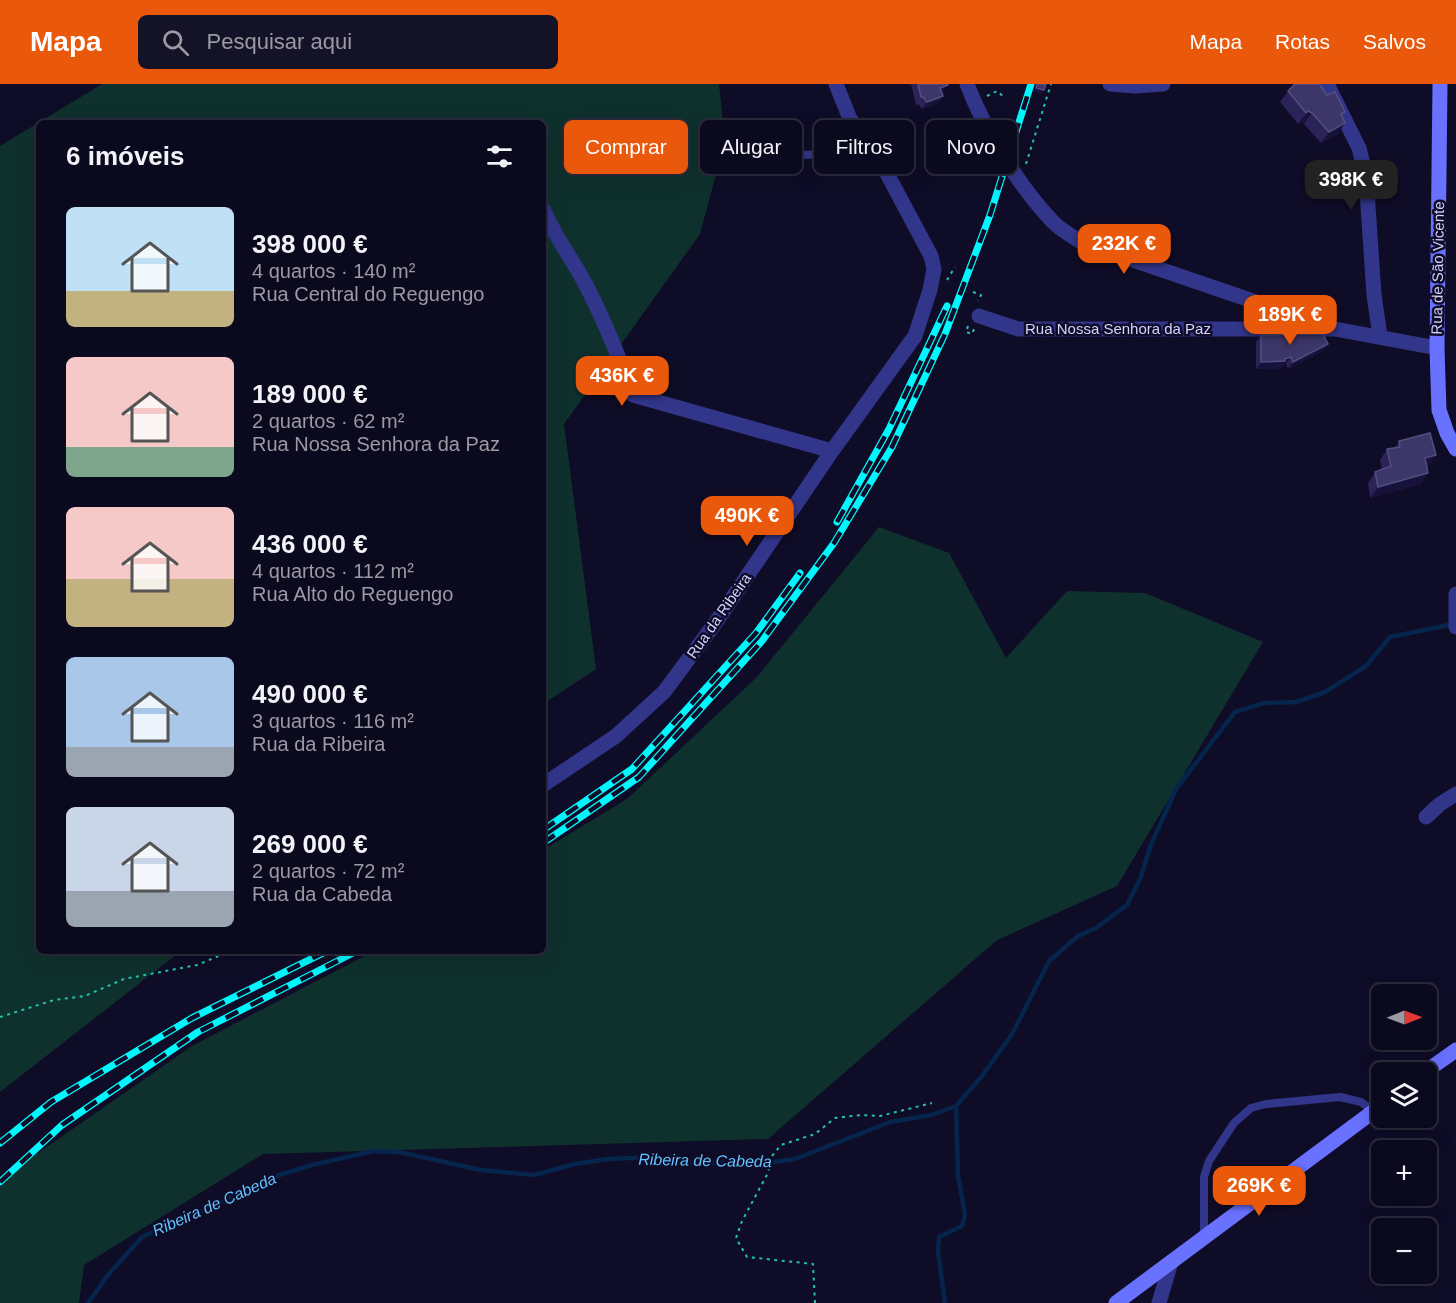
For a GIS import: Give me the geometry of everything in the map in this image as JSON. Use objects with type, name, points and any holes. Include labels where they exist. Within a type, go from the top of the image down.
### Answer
[{"type":"main road","name":"Rua de São Vicente","points":[[1440,84],[1437,348],[1439,410],[1447,433],[1456,449]]},
{"type":"main road","points":[[1437,1063],[1456,1050]]},
{"type":"main road","points":[[1116,1303],[1371,1112]]},
{"type":"street","points":[[836,84],[851,120]]},
{"type":"street","points":[[967,84],[985,124],[1021,182],[1054,223],[1083,243],[1335,329]]},
{"type":"street","points":[[1110,84],[1135,86],[1163,84]]},
{"type":"street","points":[[1327,84],[1359,148],[1366,176],[1374,295],[1380,336]]},
{"type":"street","name":"Rua da Ribeira","points":[[546,783],[616,736],[664,692],[716,622],[832,451],[915,336],[930,290],[934,269],[931,256],[887,174]]},
{"type":"street","points":[[546,216],[580,275],[621,363],[633,395],[832,451]]},
{"type":"street","name":"Rua Nossa Senhora da Paz","points":[[979,316],[1018,329],[1335,329],[1437,348]]},
{"type":"street","points":[[1456,594],[1456,627]]},
{"type":"street","points":[[1426,817],[1456,794]]},
{"type":"street","points":[[1159,1303],[1171,1262]]},
{"type":"lane","points":[[1204,1237],[1204,1177],[1209,1161],[1234,1123],[1251,1108],[1266,1104],[1340,1097],[1371,1106]]},
{"type":"path","points":[[1021,182],[1051,84]]},
{"type":"path","points":[[974,101],[997,91],[1005,98]]},
{"type":"path","points":[[0,1017],[54,1000],[85,996],[124,979],[197,965],[224,954]]},
{"type":"path","points":[[815,1303],[813,1264],[747,1257],[736,1238],[742,1221],[769,1169],[772,1156],[781,1145],[816,1134],[835,1118],[861,1115],[880,1116],[932,1103]]},
{"type":"green space","points":[[102,84],[719,84],[723,120],[700,120],[700,174],[716,174],[700,234],[564,424],[596,669],[546,702],[546,120],[43,120]]},
{"type":"green space","points":[[36,124],[36,954],[177,954],[0,1092],[0,146]]},
{"type":"green space","points":[[879,527],[949,553],[1006,658],[1067,591],[1145,593],[1263,642],[1117,886],[997,940],[768,1139],[263,1154],[84,1265],[79,1303],[0,1303],[0,1187],[18,1167],[192,1046],[368,954],[546,954],[546,848],[627,799],[757,677]]},
{"type":"building","points":[[918,84],[948,85],[940,88],[943,96],[927,102],[921,97]]},
{"type":"building","points":[[1037,84],[1046,84],[1044,90],[1036,88]]},
{"type":"building","points":[[1295,84],[1319,84],[1327,95],[1335,92],[1345,112],[1341,114],[1345,123],[1329,132],[1312,113],[1308,111],[1306,113],[1288,91]]},
{"type":"building","points":[[1323,334],[1328,344],[1293,362],[1291,357],[1285,361],[1261,362],[1261,335]]},
{"type":"building","points":[[1430,433],[1436,455],[1425,458],[1428,473],[1378,487],[1375,472],[1391,466],[1387,449],[1400,447],[1399,441]]},
{"type":"waterway","name":"Ribeira de Cabeda","points":[[88,1303],[108,1275],[142,1237],[217,1204],[263,1180],[312,1165],[374,1151],[399,1152],[481,1170],[534,1175],[575,1164],[608,1159],[652,1157],[695,1163],[774,1162],[795,1159],[890,1122],[932,1115],[956,1106],[982,1076],[1012,1034],[1049,961],[1078,936],[1096,928],[1127,905],[1141,877],[1150,847],[1176,789],[1235,712],[1264,703],[1296,702],[1325,692],[1366,666],[1390,637],[1449,625]]},
{"type":"waterway","points":[[945,1303],[938,1251],[939,1237],[962,1226],[965,1215],[958,1175],[956,1106]]},
{"type":"railway","points":[[546,841],[639,777],[762,641],[834,543],[892,447],[945,334],[990,215],[1031,84]]},
{"type":"railway","points":[[837,522],[889,429],[947,306]]},
{"type":"railway","points":[[546,828],[632,769],[756,633],[800,573]]},
{"type":"railway","points":[[0,1143],[51,1102],[192,1018],[321,954]]},
{"type":"railway","points":[[0,1182],[62,1125],[198,1032],[351,954]]}]
